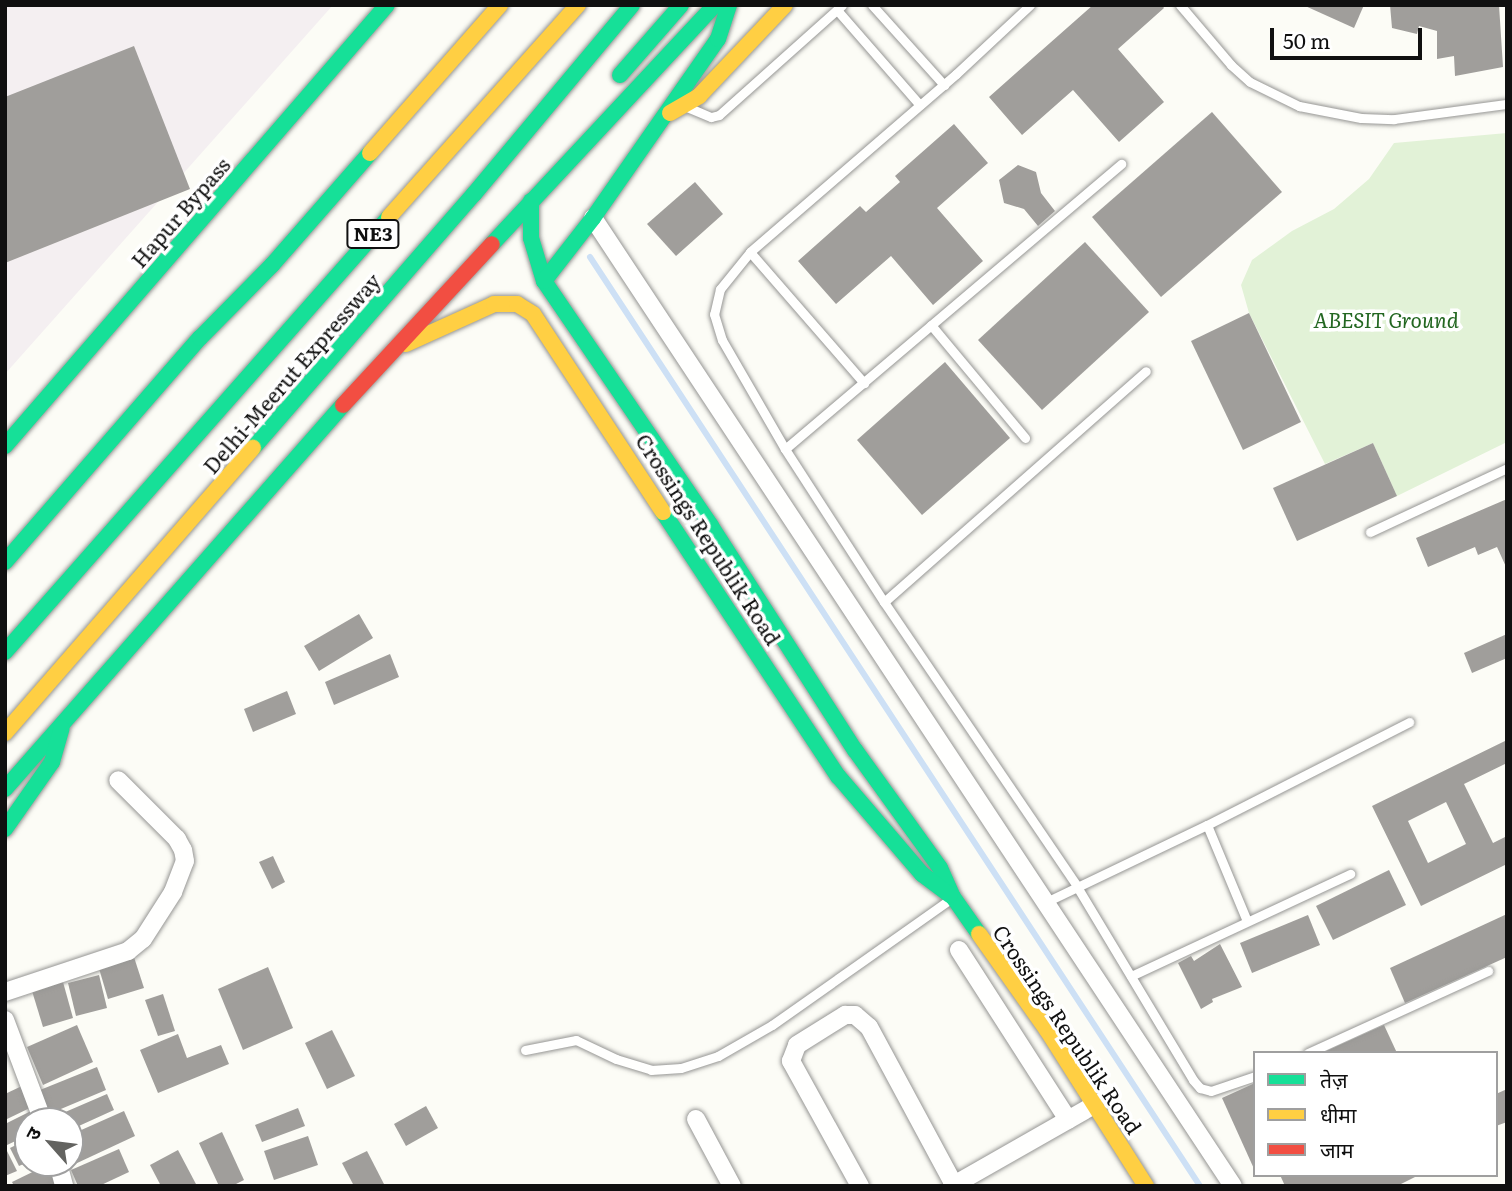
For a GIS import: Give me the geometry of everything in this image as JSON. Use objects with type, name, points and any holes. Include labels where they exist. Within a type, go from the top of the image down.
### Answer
[{"type":"main road","name":"Hapur Bypass","points":[[5,446],[387,5]]},
{"type":"main road","points":[[5,562],[200,338],[272,265],[500,5]]},
{"type":"main road","name":"Delhi-Meerut Expressway","points":[[5,652],[160,473],[578,5]]},
{"type":"main road","name":"Delhi-Meerut Expressway","points":[[5,733],[376,307],[632,5]]},
{"type":"main road","points":[[605,92],[681,5]]},
{"type":"main road","points":[[5,789],[394,350],[715,5]]},
{"type":"main road","points":[[544,281],[593,218],[718,39],[728,16],[729,5]]},
{"type":"main road","points":[[663,116],[686,107],[728,67],[785,5]]},
{"type":"main road","points":[[531,201],[552,154]]},
{"type":"main road","name":"Crossings Republik Road","points":[[531,201],[531,238],[544,281],[711,526],[862,760],[940,869],[953,897],[1047,1030],[1146,1186]]},
{"type":"main road","name":"Crossings Republik Road","points":[[394,350],[494,304],[517,304],[533,314],[838,776],[922,874],[953,897]]},
{"type":"main road","points":[[5,551],[41,518]]},
{"type":"main road","points":[[5,829],[52,762],[63,724]]},
{"type":"street","points":[[593,218],[1233,1186]]},
{"type":"street","points":[[5,992],[128,951],[143,939],[173,892],[185,861],[183,850],[177,839],[118,780]]},
{"type":"street","points":[[959,950],[1068,1120]]},
{"type":"street","points":[[860,1186],[791,1061],[797,1045],[845,1015],[855,1014],[869,1027],[953,1185],[1094,1105]]},
{"type":"street","points":[[5,1020],[38,1107]]},
{"type":"street","points":[[696,1119],[732,1186]]},
{"type":"lane","points":[[872,5],[944,85]]},
{"type":"lane","points":[[1030,5],[944,85],[750,251],[720,289],[714,314],[722,340],[785,449],[884,602],[1076,885],[1200,1088],[1211,1091],[1253,1077]]},
{"type":"lane","points":[[1180,5],[1231,65],[1250,82],[1299,106],[1361,118],[1394,119],[1507,104]]},
{"type":"lane","points":[[686,107],[703,115],[719,115],[840,8],[920,105]]},
{"type":"lane","points":[[785,449],[1121,164]]},
{"type":"lane","points":[[750,251],[864,383]]},
{"type":"lane","points":[[931,325],[1025,438]]},
{"type":"lane","points":[[884,602],[1146,370]]},
{"type":"lane","points":[[1370,532],[1507,468]]},
{"type":"lane","points":[[1046,902],[1076,885],[1207,825],[1409,722]]},
{"type":"lane","points":[[1207,825],[1247,921]]},
{"type":"lane","points":[[1131,976],[1350,874]]},
{"type":"lane","points":[[525,1050],[561,1040],[576,1040],[616,1059],[651,1070],[681,1068],[718,1056],[772,1024],[953,897]]},
{"type":"lane","points":[[1312,1051],[1488,971]]},
{"type":"shaded area","points":[[5,5],[333,5],[5,374]]},
{"type":"green space","name":"ABESIT Ground","points":[[1507,133],[1507,442],[1397,496],[1373,443],[1325,464],[1249,313],[1241,285],[1252,260],[1292,231],[1334,209],[1369,179],[1394,143]]},
{"type":"building","points":[[1093,5],[1162,5],[1164,8],[1118,49],[1164,102],[1119,142],[1073,90],[1022,135],[989,97]]},
{"type":"building","points":[[1303,5],[1364,5],[1354,28]]},
{"type":"building","points":[[1390,5],[1499,5],[1503,67],[1455,76],[1454,56],[1437,59],[1437,31],[1419,26],[1417,34],[1392,28]]},
{"type":"building","points":[[134,46],[190,189],[5,263],[5,97]]},
{"type":"building","points":[[1212,112],[1282,192],[1161,297],[1092,217]]},
{"type":"building","points":[[954,124],[988,163],[937,208],[983,261],[933,305],[891,256],[836,304],[798,261],[860,206],[866,212],[900,182],[895,176]]},
{"type":"building","points":[[1018,165],[1036,172],[1041,193],[1055,211],[1038,226],[1024,209],[1004,203],[999,180]]},
{"type":"building","points":[[695,182],[723,214],[676,256],[647,224]]},
{"type":"building","points":[[1085,242],[1149,312],[1042,410],[978,340]]},
{"type":"building","points":[[1249,313],[1301,422],[1243,450],[1191,341]]},
{"type":"building","points":[[945,362],[1010,438],[922,515],[857,440]]},
{"type":"building","points":[[1373,443],[1397,496],[1297,541],[1273,488]]},
{"type":"building","points":[[1507,499],[1507,569],[1497,547],[1478,555],[1475,547],[1428,567],[1416,538]]},
{"type":"building","points":[[359,614],[373,638],[319,671],[304,646]]},
{"type":"building","points":[[1507,634],[1507,658],[1472,673],[1464,653]]},
{"type":"building","points":[[390,654],[399,677],[334,705],[325,682]]},
{"type":"building","points":[[287,691],[296,714],[253,732],[244,709]]},
{"type":"building","points":[[1507,740],[1507,763],[1464,784],[1493,843],[1507,836],[1507,864],[1421,906],[1372,806]],"holes":[[[1446,802],[1466,844],[1428,863],[1408,821]]]},
{"type":"building","points":[[273,856],[285,882],[272,889],[259,862]]},
{"type":"building","points":[[1389,870],[1406,905],[1333,940],[1316,906]]},
{"type":"building","points":[[1507,914],[1507,957],[1405,1003],[1390,968]]},
{"type":"building","points":[[1308,915],[1320,945],[1252,973],[1240,943]]},
{"type":"building","points":[[1220,944],[1242,987],[1212,999],[1213,1002],[1201,1009],[1178,963],[1191,956],[1194,961]]},
{"type":"building","points":[[133,954],[144,988],[108,999],[98,965]]},
{"type":"building","points":[[268,967],[293,1028],[243,1050],[218,989]]},
{"type":"building","points":[[99,975],[107,1008],[76,1016],[68,983]]},
{"type":"building","points":[[63,982],[73,1018],[43,1027],[32,991]]},
{"type":"building","points":[[163,994],[175,1031],[158,1036],[145,1000]]},
{"type":"building","points":[[77,1025],[93,1062],[43,1085],[27,1047]]},
{"type":"building","points":[[1384,1025],[1396,1051],[1326,1051]]},
{"type":"building","points":[[332,1030],[355,1076],[327,1089],[305,1043]]},
{"type":"building","points":[[178,1034],[187,1058],[221,1045],[229,1064],[158,1093],[140,1050]]},
{"type":"building","points":[[97,1067],[106,1090],[66,1107],[46,1107],[40,1090]]},
{"type":"building","points":[[1253,1084],[1253,1167],[1222,1098]]},
{"type":"building","points":[[24,1085],[34,1106],[14,1107],[14,1116],[5,1120],[5,1094]]},
{"type":"building","points":[[1507,1089],[1507,1122],[1498,1125],[1498,1093]]},
{"type":"building","points":[[107,1094],[114,1110],[84,1124],[84,1107],[77,1107]]},
{"type":"building","points":[[426,1106],[438,1128],[406,1146],[394,1124]]},
{"type":"building","points":[[298,1108],[305,1126],[262,1142],[255,1125]]},
{"type":"building","points":[[124,1111],[135,1136],[84,1160],[84,1129]]},
{"type":"building","points":[[14,1120],[14,1142],[5,1146],[5,1124]]},
{"type":"building","points":[[222,1132],[244,1180],[232,1186],[219,1186],[199,1143]]},
{"type":"building","points":[[308,1136],[318,1165],[274,1180],[264,1151]]},
{"type":"building","points":[[5,1147],[14,1165],[14,1172],[5,1176]]},
{"type":"building","points":[[119,1149],[129,1172],[99,1186],[78,1186],[74,1177],[84,1177],[84,1164]]},
{"type":"building","points":[[178,1150],[197,1186],[161,1186],[150,1165]]},
{"type":"building","points":[[367,1151],[385,1186],[354,1186],[342,1163]]},
{"type":"building","points":[[22,1177],[55,1177],[58,1184],[14,1186],[12,1182]]},
{"type":"building","points":[[1281,1177],[1415,1177],[1397,1186],[1285,1186]]},
{"type":"waterway","points":[[590,257],[1200,1186]]},
{"type":"traffic: fast","points":[[5,446],[387,5]]},
{"type":"traffic: fast","points":[[253,448],[474,194],[632,5]]},
{"type":"traffic: fast","points":[[620,75],[681,5]]},
{"type":"traffic: fast","points":[[492,244],[715,5]]},
{"type":"traffic: fast","points":[[544,281],[593,218],[718,39],[729,5]]},
{"type":"traffic: fast","points":[[5,562],[200,338],[272,265],[370,153]]},
{"type":"traffic: fast","points":[[531,201],[531,238],[544,281],[711,526],[855,750],[940,868],[953,897],[979,934]]},
{"type":"traffic: fast","points":[[5,652],[389,217]]},
{"type":"traffic: fast","points":[[5,789],[343,405]]},
{"type":"traffic: fast","points":[[663,512],[838,776],[922,874],[950,895]]},
{"type":"traffic: fast","points":[[5,829],[52,762],[62,728]]},
{"type":"traffic: slow","points":[[370,153],[500,5]]},
{"type":"traffic: slow","points":[[389,217],[578,5]]},
{"type":"traffic: slow","points":[[670,113],[699,96],[785,5]]},
{"type":"traffic: slow","points":[[406,344],[494,304],[517,304],[533,314],[663,512]]},
{"type":"traffic: slow","points":[[5,733],[253,448]]},
{"type":"traffic: slow","points":[[979,934],[1047,1030],[1146,1186]]},
{"type":"traffic: jam","points":[[343,405],[492,244]]}]
